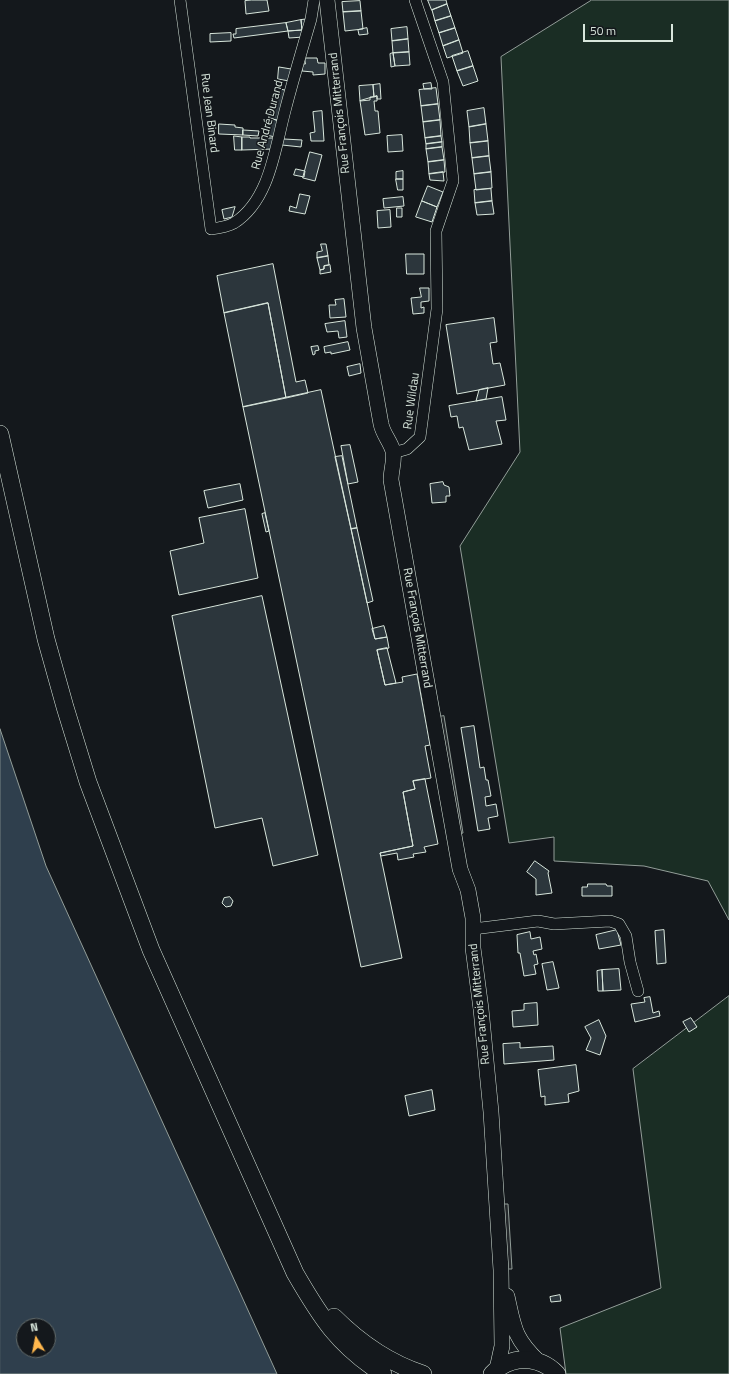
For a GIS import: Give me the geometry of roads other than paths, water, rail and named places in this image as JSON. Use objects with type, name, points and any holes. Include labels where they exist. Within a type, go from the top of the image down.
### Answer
[{"type":"main road","points":[[0,434],[46,639],[65,707],[88,782],[151,950],[295,1273],[318,1314],[337,1337],[358,1357],[383,1374]]},
{"type":"main road","points":[[295,1273],[347,1330],[375,1352],[409,1370],[423,1374]]},
{"type":"main road","points":[[494,1371],[507,1362],[519,1359],[539,1362],[557,1374]]},
{"type":"street","name":"Rue Jean Binard","points":[[180,0],[211,229]]},
{"type":"street","name":"Rue André Durand","points":[[211,229],[226,227],[243,216],[252,205],[267,178],[311,19],[314,0]]},
{"type":"street","name":"Rue François Mitterrand","points":[[327,0],[364,328],[381,424],[393,453],[391,480],[460,868],[470,902],[473,929],[473,948],[482,1009],[491,1112],[501,1270]]},
{"type":"street","name":"Rue Wildau","points":[[393,453],[407,449],[420,437],[437,309],[436,231],[453,181],[443,82],[415,0]]},
{"type":"street","name":"Rue François Mitterrand","points":[[473,929],[538,921],[554,924],[610,921],[619,924],[626,936],[630,962],[638,991]]},
{"type":"street","points":[[501,1270],[516,1334],[525,1349],[539,1362]]},
{"type":"street","points":[[494,1371],[502,1346],[501,1270]]},
{"type":"water","points":[[0,729],[46,866],[277,1374],[0,1374]]}]
